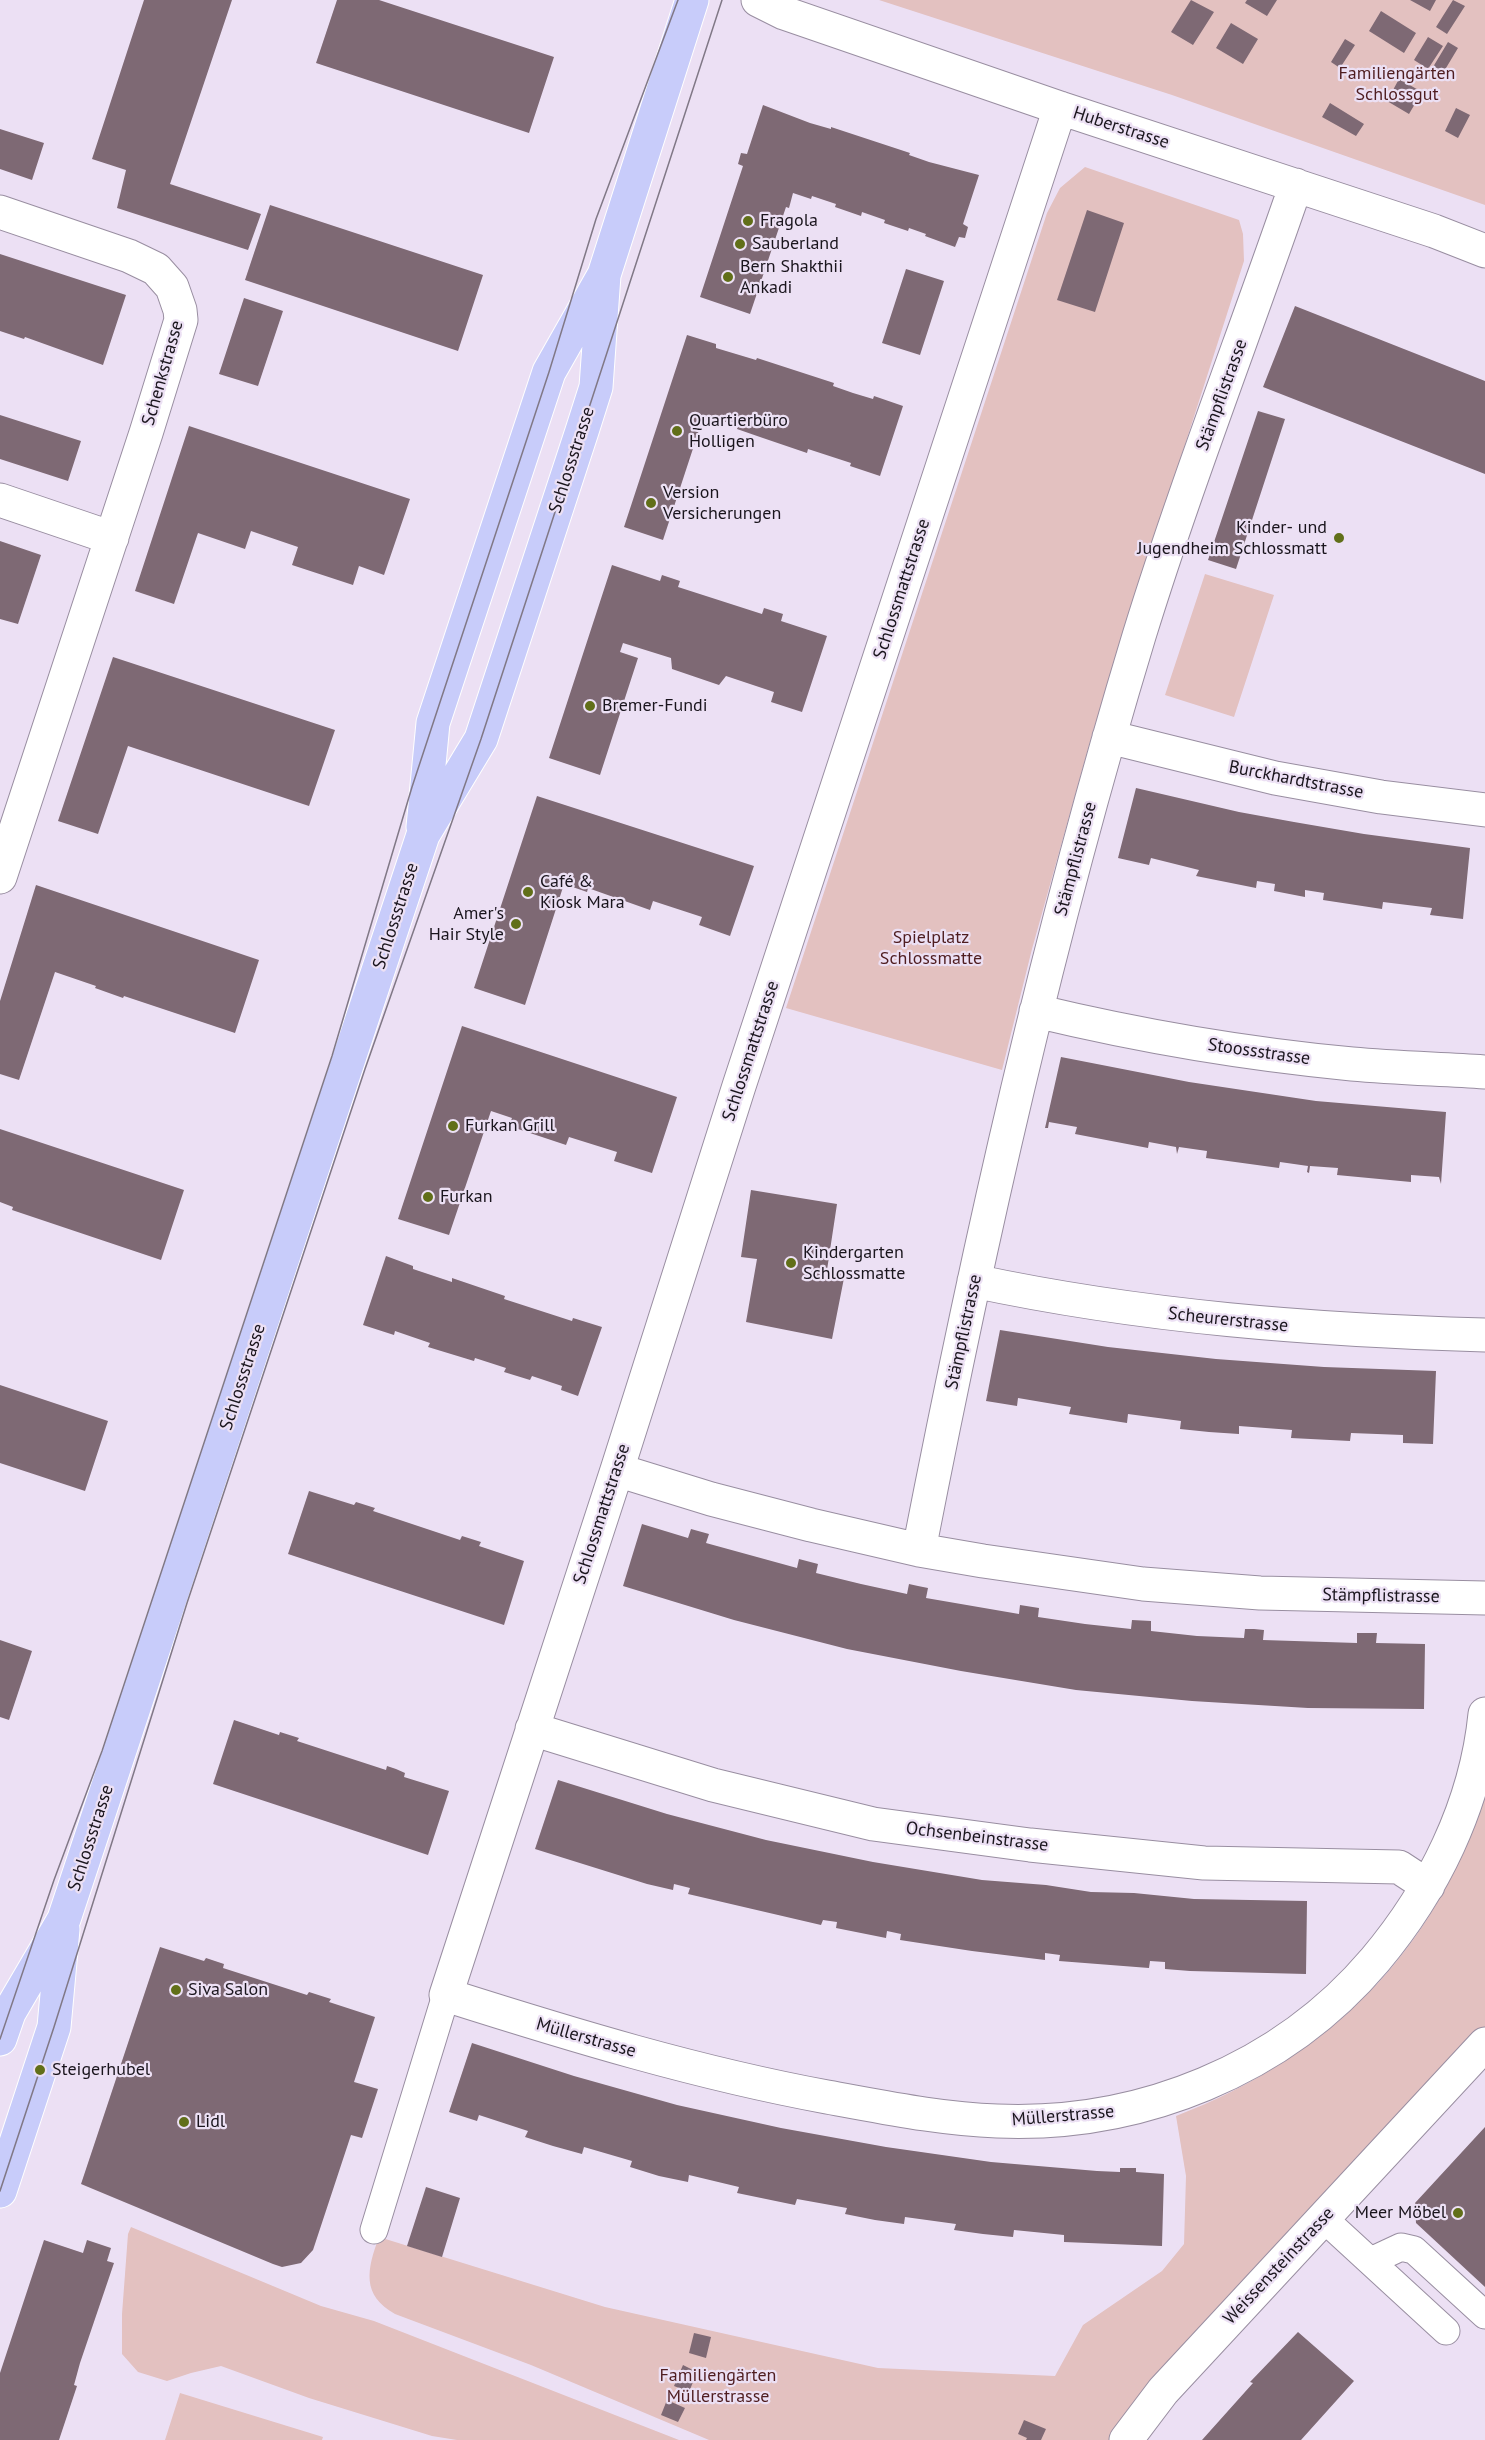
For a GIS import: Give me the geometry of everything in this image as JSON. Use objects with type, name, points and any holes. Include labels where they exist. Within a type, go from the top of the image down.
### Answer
[{"type":"main road","name":"Schlossstrasse","points":[[423,835],[433,723],[549,372],[604,275],[692,0]]},
{"type":"main road","name":"Schlossstrasse","points":[[0,2039],[9,2013],[64,1919],[423,835],[481,739],[596,387],[604,275]]},
{"type":"main road","name":"Schlossstrasse","points":[[0,2192],[54,2027],[64,1919]]},
{"type":"street","name":"Huberstrasse","points":[[758,0],[784,13],[1060,108],[1434,231],[1485,250]]},
{"type":"street","name":"Schlossmattstrasse","points":[[446,1995],[739,1086],[1060,108]]},
{"type":"street","name":"Stämpflistrasse","points":[[919,1550],[974,1281],[1036,1011],[1109,737],[1175,526],[1296,185]]},
{"type":"street","name":"Schenkstrasse","points":[[0,212],[148,264],[167,281],[178,304],[181,320],[112,538],[13,793],[0,877]]},
{"type":"street","points":[[0,500],[112,538]]},
{"type":"street","name":"Burckhardtstrasse","points":[[1109,737],[1275,778],[1381,797],[1485,810]]},
{"type":"street","name":"Stoossstrasse","points":[[1036,1011],[1100,1026],[1255,1053],[1354,1064],[1485,1072]]},
{"type":"street","name":"Scheurerstrasse","points":[[974,1281],[1115,1308],[1222,1321],[1349,1330],[1485,1335]]},
{"type":"street","name":"Stämpflistrasse","points":[[617,1470],[755,1510],[919,1550],[1143,1584],[1260,1593],[1485,1598]]},
{"type":"street","name":"Müllerstrasse","points":[[446,1995],[585,2039],[686,2066],[791,2090],[958,2118],[1032,2121],[1076,2118],[1112,2113],[1186,2093],[1258,2059],[1292,2036],[1361,1976],[1385,1948],[1428,1886],[1460,1819],[1474,1773],[1485,1714]]},
{"type":"street","name":"Ochsenbeinstrasse","points":[[532,1729],[713,1785],[873,1824],[1030,1845],[1204,1863],[1399,1867],[1428,1886]]},
{"type":"street","name":"Weissensteinstrasse","points":[[1126,2440],[1163,2391],[1485,2044]]},
{"type":"lane","points":[[374,2230],[446,1995]]},
{"type":"lane","points":[[1323,2218],[1446,2331]]},
{"type":"lane","points":[[1371,2261],[1401,2247],[1414,2250],[1485,2315]]},
{"type":"green space","name":"Familiengärten Schlossgut","points":[[879,0],[1485,0],[1485,205],[1172,95]]},
{"type":"green space","name":"Spielplatz Schlossmatte","points":[[1085,167],[1239,220],[1243,234],[1244,261],[1093,731],[1032,949],[1002,1070],[786,1008],[1047,213],[1060,188]]},
{"type":"green space","points":[[1205,574],[1274,595],[1234,717],[1165,695]]},
{"type":"green space","name":"Familiengärten Müllerstrasse","points":[[1485,1797],[1485,2039],[1122,2440],[709,2440],[531,2365],[395,2314],[384,2307],[372,2290],[370,2270],[379,2237],[605,2307],[878,2368],[1055,2376],[1083,2325],[1162,2271],[1184,2244],[1186,2176],[1176,2116],[1231,2092],[1282,2063],[1327,2031],[1368,1993],[1405,1951],[1436,1905],[1463,1853]]},
{"type":"green space","points":[[131,2227],[321,2306],[374,2321],[679,2440],[457,2440],[432,2436],[309,2398],[221,2366],[167,2381],[138,2372],[122,2354],[122,2314],[128,2234]]},
{"type":"green space","points":[[180,2393],[323,2437],[322,2440],[165,2440]]},
{"type":"building","points":[[144,0],[232,0],[170,184],[261,214],[248,250],[117,208],[126,170],[92,159]]},
{"type":"building","points":[[337,0],[379,0],[554,57],[529,133],[316,63]]},
{"type":"building","points":[[1191,0],[1214,12],[1193,45],[1171,32]]},
{"type":"building","points":[[1247,0],[1277,0],[1267,16],[1245,3]]},
{"type":"building","points":[[1410,0],[1436,0],[1430,11]]},
{"type":"building","points":[[1453,0],[1465,6],[1447,34],[1436,27]]},
{"type":"building","points":[[1381,11],[1416,33],[1404,53],[1369,31]]},
{"type":"building","points":[[1231,23],[1258,39],[1243,64],[1216,48]]},
{"type":"building","points":[[1428,37],[1443,46],[1428,69],[1414,60]]},
{"type":"building","points":[[1345,39],[1355,45],[1340,68],[1331,62]]},
{"type":"building","points":[[1448,42],[1458,48],[1440,78],[1430,72]]},
{"type":"building","points":[[1399,79],[1422,92],[1409,114],[1387,101]]},
{"type":"building","points":[[1330,103],[1364,124],[1356,136],[1322,117]]},
{"type":"building","points":[[763,105],[810,123],[831,129],[831,127],[910,153],[909,155],[929,162],[979,175],[963,224],[968,227],[965,238],[959,237],[955,247],[909,228],[908,231],[884,223],[885,220],[862,212],[861,216],[835,207],[836,204],[812,196],[811,199],[793,193],[789,208],[786,207],[750,314],[700,297],[743,166],[738,164],[741,153],[747,154]]},
{"type":"building","points":[[1456,108],[1470,115],[1458,138],[1445,131]]},
{"type":"building","points":[[0,129],[44,143],[32,180],[0,169]]},
{"type":"building","points":[[270,205],[483,275],[458,351],[245,280]]},
{"type":"building","points":[[1087,210],[1124,223],[1095,312],[1057,300]]},
{"type":"building","points":[[0,254],[126,295],[103,365],[25,337],[24,339],[0,331]]},
{"type":"building","points":[[906,269],[944,281],[920,355],[882,343]]},
{"type":"building","points":[[244,298],[283,311],[258,386],[219,374]]},
{"type":"building","points":[[1295,306],[1485,381],[1485,474],[1263,387]]},
{"type":"building","points":[[687,335],[716,344],[716,348],[756,360],[757,358],[834,383],[833,386],[853,393],[873,399],[874,396],[903,406],[880,476],[850,466],[851,463],[808,449],[807,453],[704,415],[663,540],[624,527]]},
{"type":"building","points":[[1258,411],[1285,419],[1236,569],[1208,560]]},
{"type":"building","points":[[0,415],[81,441],[68,481],[0,459]]},
{"type":"building","points":[[189,426],[410,499],[384,575],[359,566],[353,585],[292,565],[298,547],[251,531],[245,549],[198,533],[174,604],[135,591]]},
{"type":"building","points":[[0,541],[41,555],[18,624],[0,619]]},
{"type":"building","points":[[612,565],[660,581],[662,575],[680,581],[678,587],[762,614],[764,608],[783,614],[781,621],[827,636],[802,712],[771,702],[774,692],[726,676],[719,685],[672,669],[671,658],[623,643],[620,652],[638,658],[600,775],[549,758]]},
{"type":"building","points":[[113,657],[335,730],[309,806],[128,746],[98,834],[58,821]]},
{"type":"building","points":[[1136,788],[1294,822],[1470,848],[1463,919],[1430,915],[1432,908],[1383,902],[1382,909],[1323,900],[1324,893],[1305,890],[1305,897],[1274,891],[1275,884],[1257,881],[1256,888],[1196,876],[1199,870],[1151,858],[1149,865],[1118,858]]},
{"type":"building","points":[[537,796],[754,866],[730,936],[699,925],[702,917],[653,901],[650,910],[588,888],[587,892],[564,884],[525,1005],[474,988]]},
{"type":"building","points":[[36,885],[259,960],[235,1033],[124,996],[123,998],[55,972],[19,1080],[0,1074],[0,1001]]},
{"type":"building","points":[[462,1026],[677,1097],[652,1173],[614,1161],[617,1152],[569,1137],[566,1145],[509,1126],[512,1118],[491,1111],[449,1235],[398,1219]]},
{"type":"building","points":[[1061,1057],[1189,1082],[1316,1101],[1446,1112],[1441,1184],[1439,1177],[1411,1175],[1411,1182],[1337,1175],[1338,1168],[1310,1166],[1309,1173],[1307,1172],[1308,1166],[1280,1162],[1279,1168],[1206,1158],[1207,1151],[1179,1147],[1177,1154],[1176,1147],[1149,1142],[1148,1148],[1075,1134],[1077,1127],[1049,1122],[1048,1128],[1045,1128]]},
{"type":"building","points":[[0,1129],[184,1190],[161,1260],[12,1210],[13,1207],[0,1202]]},
{"type":"building","points":[[751,1190],[837,1204],[827,1270],[845,1273],[832,1339],[746,1322],[757,1259],[741,1257]]},
{"type":"building","points":[[386,1256],[413,1266],[413,1269],[452,1282],[452,1278],[505,1296],[504,1299],[572,1321],[573,1318],[602,1327],[578,1396],[561,1390],[562,1386],[532,1376],[530,1380],[504,1372],[506,1368],[428,1347],[430,1343],[395,1331],[394,1335],[363,1325]]},
{"type":"building","points":[[1000,1330],[1108,1347],[1216,1359],[1324,1367],[1436,1371],[1433,1444],[1403,1443],[1403,1435],[1351,1433],[1350,1441],[1291,1438],[1292,1430],[1239,1426],[1239,1434],[1209,1432],[1180,1429],[1181,1421],[1128,1414],[1127,1423],[1069,1414],[1071,1407],[1018,1398],[1017,1406],[986,1401]]},
{"type":"building","points":[[0,1385],[108,1421],[85,1491],[0,1463]]},
{"type":"building","points":[[309,1491],[354,1505],[356,1502],[375,1508],[373,1511],[460,1540],[462,1536],[481,1542],[479,1546],[524,1561],[504,1625],[288,1554]]},
{"type":"building","points":[[642,1524],[688,1538],[691,1529],[709,1534],[706,1543],[797,1568],[799,1559],[818,1564],[816,1573],[907,1594],[909,1584],[928,1588],[926,1598],[1019,1614],[1020,1605],[1039,1608],[1038,1617],[1131,1629],[1132,1620],[1151,1621],[1151,1631],[1197,1636],[1244,1638],[1245,1629],[1254,1629],[1264,1630],[1263,1640],[1357,1643],[1357,1633],[1377,1633],[1376,1643],[1425,1644],[1424,1709],[1308,1708],[1192,1701],[1076,1690],[847,1649],[734,1620],[623,1586]]},
{"type":"building","points":[[0,1640],[32,1651],[9,1720],[0,1717]]},
{"type":"building","points":[[234,1720],[279,1735],[280,1732],[299,1738],[297,1741],[386,1770],[387,1766],[405,1773],[404,1777],[449,1791],[428,1855],[213,1784]]},
{"type":"building","points":[[558,1780],[667,1814],[766,1840],[873,1862],[982,1880],[1046,1885],[1091,1892],[1134,1893],[1194,1899],[1307,1901],[1306,1974],[1190,1971],[1165,1969],[1165,1962],[1150,1961],[1149,1968],[1059,1961],[1060,1955],[1045,1953],[1045,1960],[972,1951],[900,1940],[901,1934],[887,1931],[886,1938],[836,1928],[837,1922],[823,1920],[821,1925],[688,1894],[690,1888],[674,1884],[673,1890],[647,1884],[535,1849]]},
{"type":"building","points":[[160,1947],[204,1961],[206,1958],[224,1964],[223,1968],[307,1995],[309,1992],[331,1999],[329,2002],[375,2017],[354,2082],[378,2089],[362,2138],[351,2135],[313,2250],[301,2263],[282,2267],[273,2264],[81,2184]]},
{"type":"building","points":[[472,2043],[574,2076],[677,2105],[781,2128],[886,2147],[991,2162],[1120,2172],[1120,2168],[1136,2168],[1136,2172],[1164,2174],[1162,2246],[1064,2242],[1064,2235],[1014,2230],[1013,2237],[983,2234],[954,2230],[956,2224],[905,2217],[904,2224],[875,2220],[845,2214],[847,2208],[797,2199],[795,2205],[737,2193],[739,2187],[689,2175],[688,2182],[659,2176],[630,2167],[632,2161],[584,2147],[582,2154],[553,2146],[525,2137],[528,2131],[479,2115],[477,2121],[449,2112]]},
{"type":"building","points":[[1485,2127],[1485,2287],[1416,2223],[1415,2203]]},
{"type":"building","points":[[426,2187],[460,2198],[442,2257],[407,2246]]},
{"type":"building","points":[[44,2240],[83,2253],[87,2240],[111,2248],[107,2261],[114,2263],[80,2363],[74,2385],[77,2386],[59,2440],[0,2440],[0,2373]]},
{"type":"building","points":[[1298,2332],[1354,2381],[1301,2440],[1202,2440],[1253,2383],[1250,2382]]},
{"type":"building","points":[[694,2333],[711,2337],[706,2358],[689,2353]]},
{"type":"building","points":[[683,2365],[697,2372],[689,2392],[674,2386]]},
{"type":"building","points":[[667,2400],[685,2408],[678,2422],[661,2415]]},
{"type":"building","points":[[1024,2420],[1046,2429],[1041,2440],[1026,2440],[1027,2438],[1018,2434]]},
{"type":"tram line","points":[[0,2039],[54,1880],[102,1751],[332,1056],[412,787],[549,372],[596,219],[678,0]]},
{"type":"tram line","points":[[0,2191],[187,1603],[365,1069],[481,739],[722,0]]},
{"type":"place","name":"Fragola","points":[[748,221]]},
{"type":"place","name":"Sauberland","points":[[740,244]]},
{"type":"place","name":"Bern Shakthii Ankadi","points":[[728,277]]},
{"type":"place","name":"Quartierbüro Holligen","points":[[677,431]]},
{"type":"place","name":"Version Versicherungen","points":[[651,503]]},
{"type":"place","name":"Kinder- und Jugendheim Schlossmatt","points":[[1339,538]]},
{"type":"place","name":"Bremer-Fundi","points":[[590,706]]},
{"type":"place","name":"Café & Kiosk Mara","points":[[528,892]]},
{"type":"place","name":"Amer's Hair Style","points":[[516,924]]},
{"type":"place","name":"Furkan Grill","points":[[453,1126]]},
{"type":"place","name":"Furkan","points":[[428,1197]]},
{"type":"place","name":"Kindergarten Schlossmatte","points":[[791,1263]]},
{"type":"place","name":"Siva Salon","points":[[176,1990]]},
{"type":"place","name":"Steigerhubel","points":[[40,2070]]},
{"type":"place","name":"Lidl","points":[[184,2122]]},
{"type":"place","name":"Meer Möbel","points":[[1458,2213]]}]
